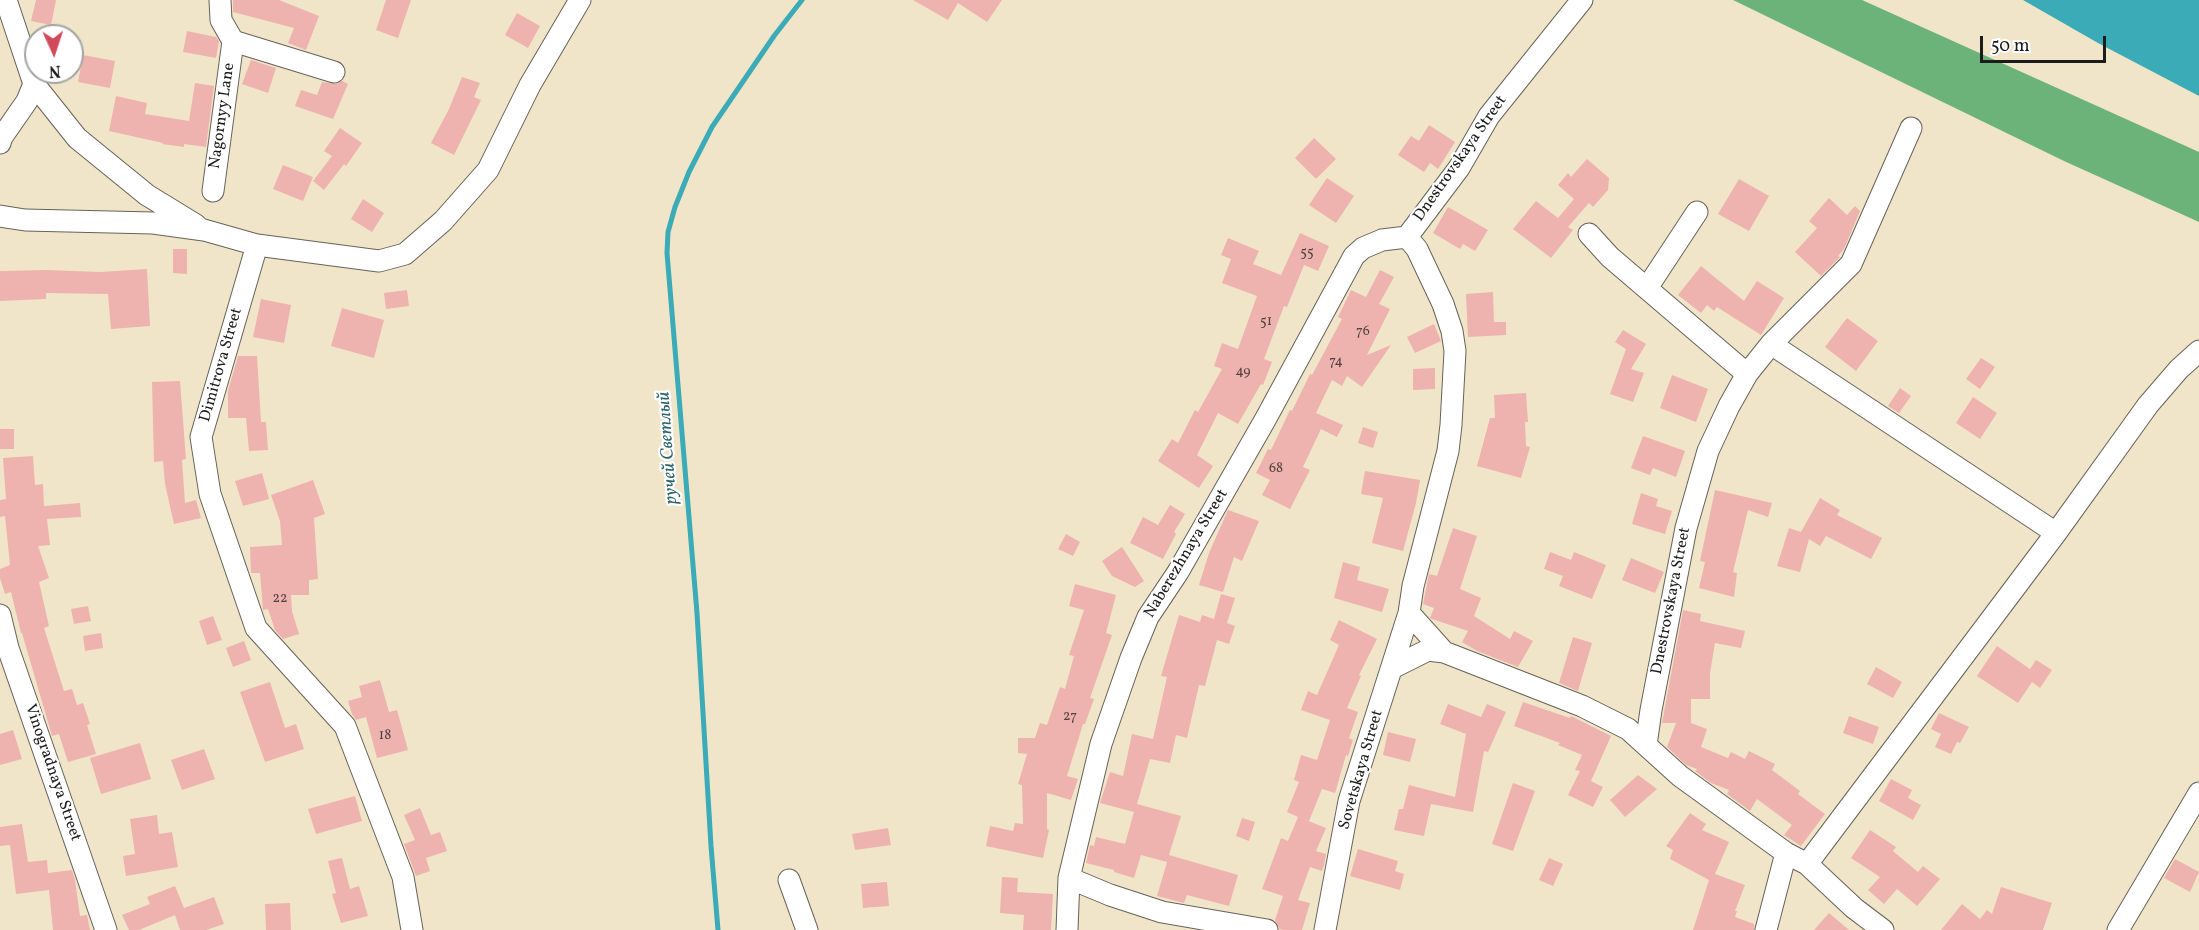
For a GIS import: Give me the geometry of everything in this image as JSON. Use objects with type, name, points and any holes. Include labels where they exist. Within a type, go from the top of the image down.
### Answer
[{"type":"street","points":[[6,0],[24,54]]},
{"type":"street","name":"Nagornyy Lane","points":[[213,191],[233,41],[221,20],[220,0]]},
{"type":"street","points":[[0,216],[25,220],[153,223],[204,230],[257,245],[379,261],[405,254],[443,221],[488,170],[530,86],[580,0]]},
{"type":"street","name":"Dnestrovskaya Street","points":[[1409,613],[1413,586],[1448,451],[1455,351],[1452,331],[1443,304],[1417,249],[1407,237],[1459,168],[1490,116],[1581,0]]},
{"type":"street","name":"Nagornyy Lane","points":[[233,41],[334,72]]},
{"type":"street","points":[[1,138],[27,101],[34,84],[77,138],[147,195],[204,230]]},
{"type":"street","name":"Dnestrovskaya Street","points":[[1646,744],[1650,710],[1686,528],[1708,451],[1747,374],[1772,344],[1851,264],[1911,128]]},
{"type":"street","points":[[1647,288],[1697,212]]},
{"type":"street","points":[[1589,234],[1610,257],[1747,374]]},
{"type":"street","name":"Naberezhnaya Street","points":[[1067,930],[1069,878],[1101,744],[1148,617],[1178,572],[1266,420],[1354,256],[1363,248],[1382,240],[1407,237]]},
{"type":"street","name":"Dimitrova Street","points":[[257,245],[201,437],[210,494],[256,628],[345,726],[403,877],[412,930]]},
{"type":"street","points":[[1772,344],[2056,533]]},
{"type":"street","points":[[1807,864],[2056,533],[2148,405],[2179,369],[2199,351]]},
{"type":"street","points":[[1409,613],[1444,652]]},
{"type":"street","name":"Sovetskaya Street","points":[[1325,930],[1349,801],[1409,613]]},
{"type":"street","name":"Vinogradnaya Street","points":[[0,615],[9,648],[106,930]]},
{"type":"street","points":[[1392,668],[1407,658],[1428,650],[1444,652],[1603,715],[1628,729],[1680,776],[1786,853],[1807,864],[1854,908],[1883,930]]},
{"type":"street","points":[[2118,930],[2199,793]]},
{"type":"street","points":[[1766,930],[1786,853]]},
{"type":"street","points":[[1069,878],[1110,895],[1162,912],[1267,930]]},
{"type":"street","points":[[789,880],[807,930]]},
{"type":"green space","points":[[1733,0],[1862,0],[2199,152],[2199,222],[2064,161]]},
{"type":"water","points":[[2023,0],[2199,0],[2199,96],[2098,43]]},
{"type":"building","points":[[36,0],[56,0],[51,24],[31,21]]},
{"type":"building","points":[[233,0],[279,0],[319,16],[306,50],[288,43],[294,28],[233,12]]},
{"type":"building","points":[[386,0],[411,0],[398,38],[376,30]]},
{"type":"building","points":[[913,0],[1002,0],[987,22],[958,3],[948,20]]},
{"type":"building","points":[[517,13],[540,26],[528,48],[505,35]]},
{"type":"building","points":[[187,31],[216,37],[219,41],[216,58],[183,52]]},
{"type":"building","points":[[84,55],[115,61],[110,88],[84,83]]},
{"type":"building","points":[[251,60],[276,68],[268,93],[242,84]]},
{"type":"building","points":[[462,77],[480,83],[474,97],[481,100],[454,155],[431,143],[449,109]]},
{"type":"building","points":[[342,81],[348,84],[333,119],[295,106],[301,90],[317,95],[322,82],[336,84]]},
{"type":"building","points":[[195,83],[214,86],[206,147],[162,144],[109,131],[116,96],[147,103],[145,114],[189,121]]},
{"type":"building","points":[[1429,125],[1455,142],[1438,169],[1430,163],[1424,172],[1398,155],[1411,136],[1419,141]]},
{"type":"building","points":[[340,128],[362,143],[346,166],[344,164],[324,190],[313,181],[332,156],[324,151]]},
{"type":"building","points":[[1314,138],[1336,159],[1316,179],[1295,158]]},
{"type":"building","points":[[1587,159],[1609,178],[1608,190],[1593,207],[1589,203],[1568,227],[1573,230],[1551,258],[1513,229],[1536,201],[1558,218],[1574,199],[1558,185],[1568,173],[1571,177]]},
{"type":"building","points":[[283,165],[313,177],[303,201],[273,189]]},
{"type":"building","points":[[1327,178],[1354,196],[1336,223],[1309,205]]},
{"type":"building","points":[[1739,179],[1769,196],[1749,231],[1718,214]]},
{"type":"building","points":[[1829,198],[1847,215],[1855,206],[1860,211],[1844,249],[1838,256],[1840,257],[1821,276],[1795,252],[1817,228],[1809,221]]},
{"type":"building","points":[[363,199],[384,213],[372,232],[351,219]]},
{"type":"building","points":[[1448,207],[1488,230],[1475,251],[1463,244],[1460,249],[1433,233]]},
{"type":"building","points":[[1300,233],[1329,246],[1318,271],[1304,265],[1287,307],[1284,306],[1264,359],[1272,362],[1263,385],[1261,384],[1238,424],[1218,413],[1197,455],[1213,466],[1199,488],[1158,461],[1172,439],[1178,443],[1195,410],[1198,412],[1222,369],[1214,366],[1222,343],[1238,349],[1257,296],[1222,283],[1231,259],[1221,255],[1228,238],[1259,251],[1253,264],[1281,275]]},
{"type":"building","points":[[173,249],[187,249],[187,274],[173,273]]},
{"type":"building","points":[[1701,266],[1744,301],[1757,281],[1784,298],[1761,335],[1717,307],[1714,311],[1707,305],[1701,313],[1678,295]]},
{"type":"building","points":[[147,269],[150,326],[111,329],[108,294],[46,293],[46,299],[0,301],[0,271],[100,272]]},
{"type":"building","points":[[1380,270],[1394,277],[1379,304],[1390,309],[1367,355],[1391,345],[1362,387],[1347,376],[1342,386],[1332,380],[1316,413],[1343,425],[1337,437],[1321,429],[1303,467],[1310,470],[1290,509],[1262,495],[1270,480],[1256,473],[1268,449],[1271,450],[1290,410],[1292,411],[1310,374],[1312,375],[1342,319],[1338,317],[1351,290],[1366,297]]},
{"type":"building","points":[[407,290],[409,306],[386,309],[384,293]]},
{"type":"building","points":[[1493,292],[1494,322],[1506,322],[1506,335],[1468,337],[1466,294]]},
{"type":"building","points":[[261,299],[291,305],[284,343],[253,337]]},
{"type":"building","points":[[342,308],[384,320],[374,358],[331,346]]},
{"type":"building","points":[[1847,318],[1878,341],[1856,371],[1825,347]]},
{"type":"building","points":[[1434,324],[1441,341],[1415,353],[1407,337]]},
{"type":"building","points":[[1623,330],[1646,344],[1631,369],[1644,373],[1633,402],[1610,394],[1626,349],[1615,342]]},
{"type":"building","points":[[238,356],[257,356],[261,422],[266,422],[268,450],[249,451],[246,418],[228,418],[228,391]]},
{"type":"building","points":[[1981,358],[1995,367],[1980,389],[1966,379]]},
{"type":"building","points":[[1435,368],[1435,389],[1413,390],[1413,369]]},
{"type":"building","points":[[1672,375],[1708,389],[1696,422],[1660,408]]},
{"type":"building","points":[[180,381],[186,459],[182,460],[185,503],[196,500],[201,518],[174,524],[165,484],[163,461],[154,462],[152,382]]},
{"type":"building","points":[[1900,388],[1911,396],[1899,413],[1888,406]]},
{"type":"building","points":[[1526,393],[1528,422],[1525,422],[1526,446],[1530,447],[1521,478],[1477,466],[1490,418],[1495,418],[1494,395]]},
{"type":"building","points":[[1973,397],[1997,413],[1980,439],[1956,423]]},
{"type":"building","points":[[1363,427],[1378,432],[1373,448],[1358,443]]},
{"type":"building","points":[[0,429],[14,429],[14,449],[0,449]]},
{"type":"building","points":[[1643,436],[1685,451],[1676,477],[1653,468],[1650,475],[1631,468]]},
{"type":"building","points":[[33,456],[35,485],[43,484],[44,506],[80,503],[81,517],[47,519],[50,545],[38,546],[49,578],[39,582],[49,626],[44,628],[64,691],[72,689],[77,705],[83,703],[96,754],[68,762],[59,734],[52,736],[11,592],[5,594],[0,578],[0,569],[10,565],[5,516],[0,517],[0,500],[6,499],[3,458]]},
{"type":"building","points":[[1365,471],[1420,480],[1403,551],[1372,543],[1383,498],[1361,494]]},
{"type":"building","points":[[262,473],[269,499],[243,506],[235,481]]},
{"type":"building","points":[[313,480],[325,514],[314,518],[318,579],[309,580],[309,595],[291,595],[292,611],[299,634],[283,639],[275,630],[268,609],[263,610],[260,573],[251,573],[250,547],[282,545],[280,521],[271,495]]},
{"type":"building","points":[[1715,490],[1772,503],[1768,517],[1748,510],[1733,572],[1737,573],[1734,597],[1699,588],[1705,562],[1700,561]]},
{"type":"building","points":[[1641,493],[1658,499],[1656,506],[1672,511],[1665,534],[1632,524]]},
{"type":"building","points":[[1820,498],[1840,510],[1837,515],[1882,538],[1871,559],[1826,536],[1820,546],[1809,539],[1800,572],[1777,566],[1789,528],[1801,532]]},
{"type":"building","points":[[1170,505],[1185,514],[1174,532],[1176,534],[1163,559],[1130,543],[1143,517],[1158,525]]},
{"type":"building","points":[[1228,510],[1259,521],[1242,561],[1234,557],[1223,592],[1199,585],[1209,553]]},
{"type":"building","points":[[1453,528],[1477,536],[1460,589],[1481,598],[1474,616],[1510,639],[1514,631],[1533,641],[1518,667],[1477,651],[1462,642],[1468,631],[1430,618],[1434,608],[1423,604],[1429,574],[1437,576]]},
{"type":"building","points":[[1066,534],[1080,542],[1073,556],[1058,549]]},
{"type":"building","points":[[1122,547],[1144,581],[1135,587],[1112,576],[1102,561]]},
{"type":"building","points":[[1550,552],[1571,560],[1574,552],[1606,565],[1592,599],[1559,586],[1563,576],[1544,569]]},
{"type":"building","points":[[1631,558],[1664,572],[1655,593],[1622,580]]},
{"type":"building","points":[[1343,562],[1360,567],[1357,580],[1389,589],[1382,612],[1334,598]]},
{"type":"building","points":[[1075,584],[1116,595],[1106,633],[1112,635],[1090,698],[1094,699],[1085,724],[1083,724],[1067,776],[1078,779],[1071,800],[1047,793],[1047,829],[1049,830],[1043,858],[986,846],[990,826],[1013,831],[1015,823],[1023,824],[1022,785],[1018,784],[1027,754],[1018,753],[1018,738],[1035,738],[1040,723],[1047,725],[1060,687],[1065,689],[1074,656],[1069,655],[1084,610],[1069,606]]},
{"type":"building","points":[[1221,594],[1235,598],[1227,623],[1235,626],[1229,644],[1217,640],[1205,686],[1199,685],[1187,738],[1176,735],[1170,763],[1150,759],[1137,804],[1181,816],[1169,855],[1238,875],[1229,906],[1187,895],[1184,903],[1157,896],[1167,862],[1141,855],[1134,878],[1086,863],[1090,845],[1094,846],[1096,837],[1125,844],[1134,812],[1100,803],[1110,772],[1123,776],[1132,734],[1153,739],[1167,677],[1161,676],[1179,615],[1200,622],[1202,615],[1214,619]]},
{"type":"building","points":[[88,606],[91,621],[74,624],[71,609]]},
{"type":"building","points":[[1683,610],[1701,614],[1700,621],[1745,631],[1741,648],[1715,643],[1710,673],[1710,699],[1691,699],[1691,723],[1707,729],[1701,747],[1728,758],[1731,752],[1745,759],[1749,751],[1775,764],[1772,770],[1800,791],[1798,794],[1825,814],[1801,846],[1784,835],[1792,825],[1757,799],[1750,811],[1727,794],[1729,790],[1711,783],[1695,771],[1697,769],[1686,765],[1667,747],[1676,723],[1662,723]]},
{"type":"building","points":[[213,616],[222,640],[207,645],[199,621]]},
{"type":"building","points":[[1339,620],[1377,639],[1359,675],[1361,676],[1347,708],[1358,712],[1349,738],[1353,740],[1348,756],[1346,755],[1335,793],[1322,789],[1309,821],[1301,818],[1326,828],[1316,851],[1326,854],[1324,865],[1322,871],[1310,867],[1298,900],[1310,903],[1302,930],[1284,930],[1279,929],[1275,920],[1283,896],[1262,889],[1281,838],[1288,841],[1298,817],[1287,812],[1299,782],[1294,780],[1301,755],[1317,760],[1330,720],[1301,710],[1308,691],[1317,695],[1339,645],[1330,640]]},
{"type":"building","points":[[101,633],[103,648],[85,651],[83,636]]},
{"type":"building","points":[[1573,637],[1592,643],[1578,691],[1559,683]]},
{"type":"building","points":[[244,641],[251,660],[233,667],[226,648]]},
{"type":"building","points":[[1997,646],[2030,669],[2036,660],[2052,670],[2040,688],[2032,682],[2018,703],[1977,676]]},
{"type":"building","points":[[1876,667],[1902,682],[1893,698],[1867,684]]},
{"type":"building","points":[[380,680],[389,712],[397,710],[408,750],[377,758],[366,717],[356,720],[348,701],[362,697],[359,686]]},
{"type":"building","points":[[270,682],[285,728],[296,724],[304,749],[265,762],[240,692]]},
{"type":"building","points":[[1523,702],[1570,718],[1571,716],[1611,736],[1591,781],[1603,787],[1593,807],[1568,795],[1580,771],[1575,770],[1582,755],[1558,745],[1560,743],[1514,726]]},
{"type":"building","points":[[1448,704],[1481,717],[1487,704],[1506,712],[1488,752],[1484,751],[1473,812],[1431,804],[1424,836],[1394,830],[1399,809],[1403,809],[1409,785],[1455,797],[1466,734],[1440,724]]},
{"type":"building","points":[[1939,713],[1969,727],[1951,754],[1935,747],[1941,734],[1931,729]]},
{"type":"building","points":[[1849,716],[1879,727],[1873,744],[1843,733]]},
{"type":"building","points":[[13,730],[22,759],[0,765],[0,734]]},
{"type":"building","points":[[1388,732],[1416,739],[1410,762],[1383,755]]},
{"type":"building","points":[[140,743],[151,779],[101,794],[90,758]]},
{"type":"building","points":[[204,749],[215,779],[182,790],[171,760]]},
{"type":"building","points":[[1638,775],[1657,789],[1625,817],[1610,800]]},
{"type":"building","points":[[1891,779],[1912,790],[1908,798],[1921,805],[1913,820],[1879,801]]},
{"type":"building","points":[[1513,783],[1535,791],[1513,851],[1492,844]]},
{"type":"building","points":[[355,796],[362,821],[316,834],[308,809]]},
{"type":"building","points":[[420,808],[431,835],[440,832],[447,851],[426,858],[430,871],[416,876],[404,844],[415,840],[404,815]]},
{"type":"building","points":[[1690,813],[1706,824],[1702,830],[1729,842],[1715,874],[1745,885],[1735,917],[1754,924],[1754,930],[1693,930],[1709,880],[1670,859],[1673,850],[1666,846]]},
{"type":"building","points":[[157,815],[159,834],[172,832],[178,867],[126,876],[123,856],[135,854],[130,819]]},
{"type":"building","points":[[1242,818],[1255,822],[1249,841],[1236,836]]},
{"type":"building","points":[[22,824],[28,862],[47,860],[48,873],[72,870],[80,916],[87,915],[90,930],[53,930],[49,890],[16,894],[10,845],[0,846],[0,827]]},
{"type":"building","points":[[888,828],[891,845],[855,850],[852,834]]},
{"type":"building","points":[[1870,830],[1896,847],[1893,851],[1918,872],[1923,866],[1940,879],[1917,906],[1897,889],[1884,904],[1868,890],[1880,877],[1851,858]]},
{"type":"building","points":[[1358,849],[1398,861],[1395,871],[1404,874],[1400,890],[1350,876]]},
{"type":"building","points":[[342,858],[350,889],[359,886],[368,916],[341,923],[332,894],[336,893],[328,861]]},
{"type":"building","points":[[1549,858],[1563,864],[1553,886],[1539,880]]},
{"type":"building","points":[[2175,859],[2199,872],[2190,892],[2164,878]]},
{"type":"building","points":[[1002,877],[1018,878],[1017,892],[1053,894],[1051,930],[1023,930],[1024,915],[1000,913]]},
{"type":"building","points":[[887,882],[889,906],[863,908],[861,884]]},
{"type":"building","points":[[175,886],[184,908],[214,897],[224,924],[206,930],[180,930],[175,915],[139,930],[129,930],[122,915],[150,904],[147,897]]},
{"type":"building","points":[[2001,887],[2052,903],[2043,930],[1941,930],[1962,904],[1980,919],[1987,910],[1992,914]]},
{"type":"building","points":[[290,903],[291,930],[266,930],[265,904]]},
{"type":"building","points":[[1829,913],[1849,930],[1814,930]]},
{"type":"waterway","name":"ручей Светлый","points":[[718,930],[697,613],[667,253],[668,232],[689,172],[712,127],[774,36],[802,0]]}]
